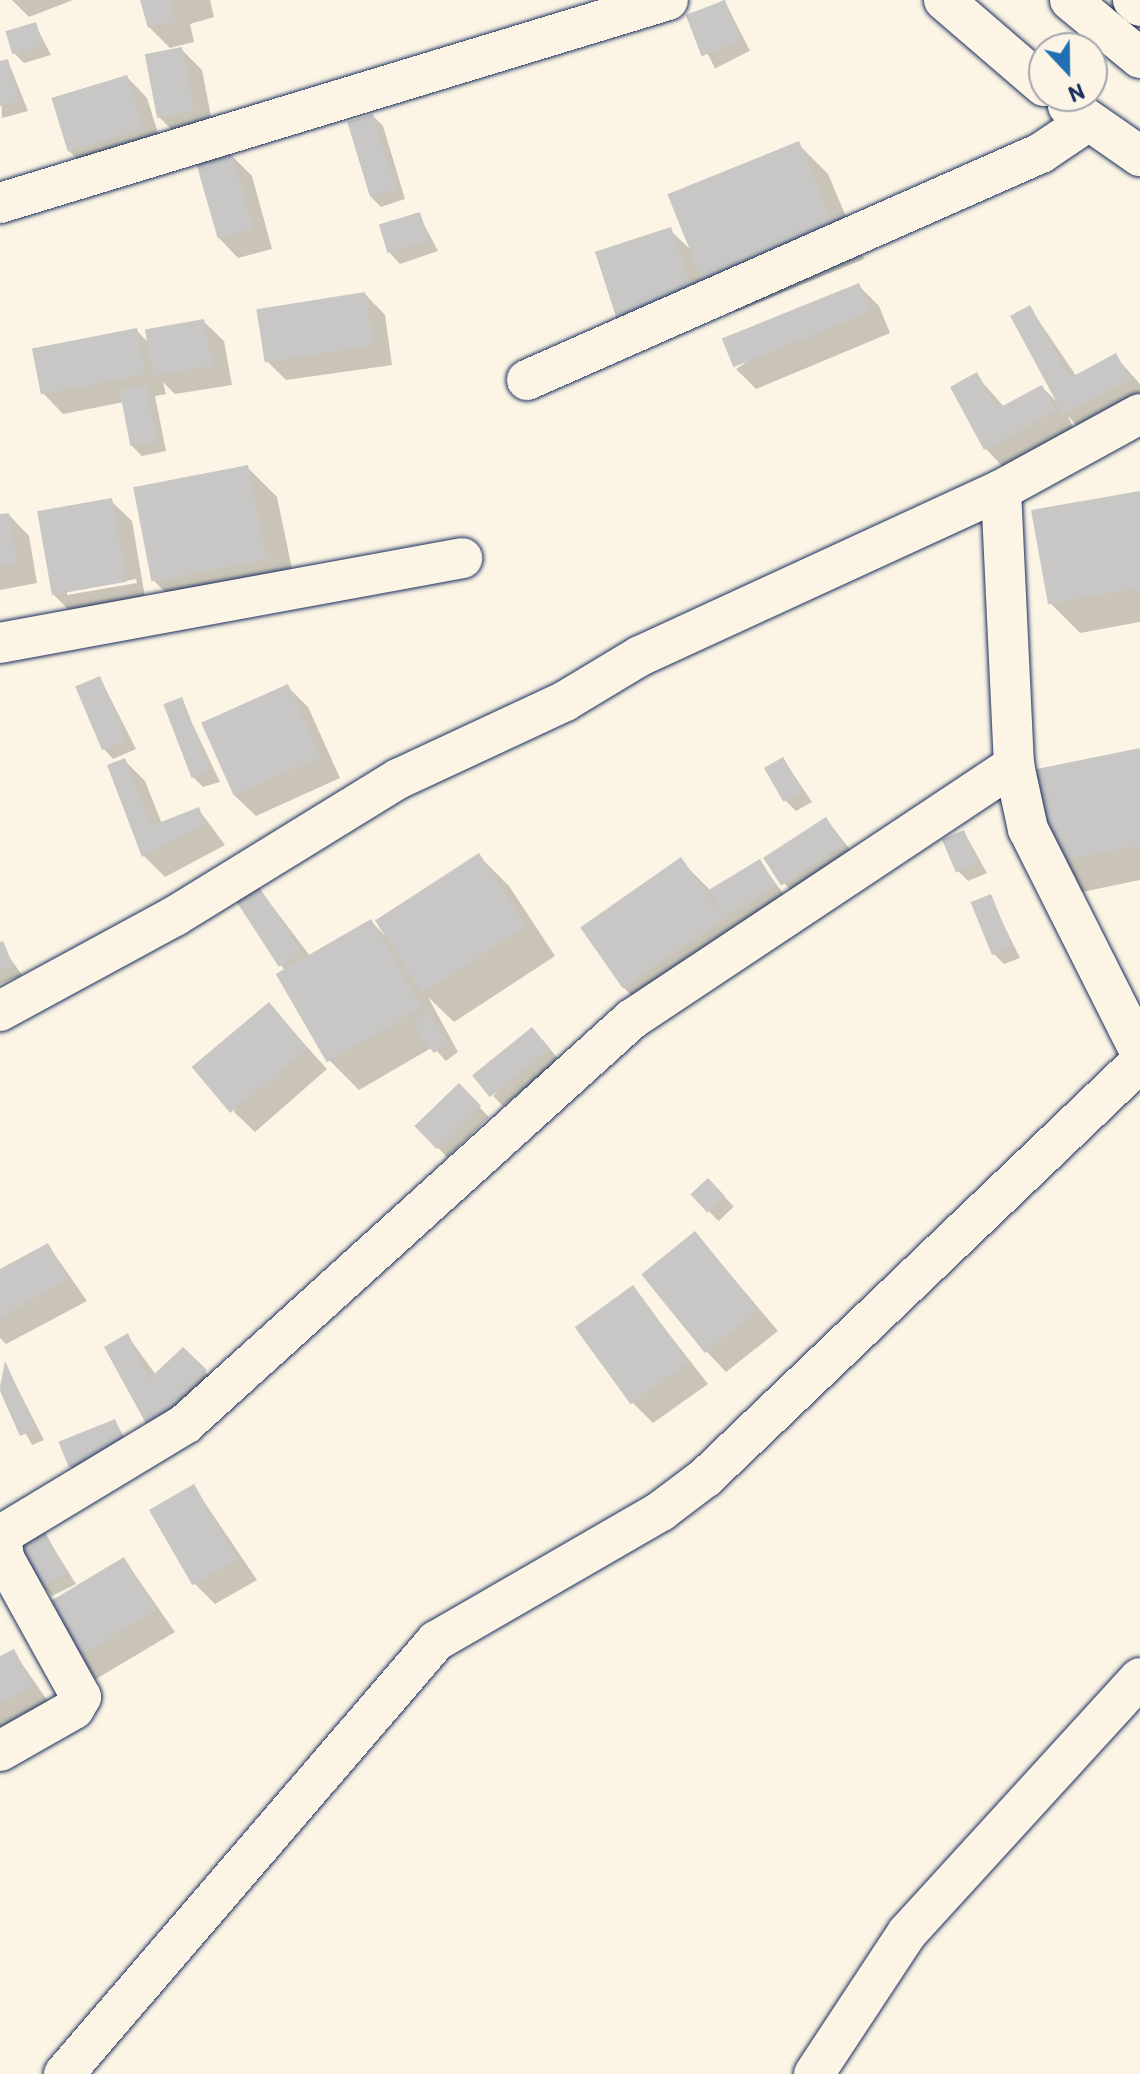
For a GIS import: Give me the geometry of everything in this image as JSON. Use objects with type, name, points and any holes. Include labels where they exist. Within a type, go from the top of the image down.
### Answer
[{"type":"street","points":[[0,203],[668,0]]},
{"type":"street","points":[[944,0],[1028,72]]},
{"type":"street","points":[[1070,0],[1140,58]]},
{"type":"street","points":[[1133,0],[1140,6]]},
{"type":"street","points":[[1075,112],[1140,156]]},
{"type":"street","points":[[527,380],[1041,153],[1087,122]]},
{"type":"street","points":[[0,1011],[175,916],[398,779],[565,701],[640,656],[1001,490],[1140,414]]},
{"type":"street","points":[[1001,490],[1014,765],[1028,829],[1140,1052]]},
{"type":"street","points":[[0,643],[462,558]]},
{"type":"street","points":[[0,1751],[74,1709],[81,1697],[4,1558],[1,1535],[185,1424],[632,1019],[1014,765]]},
{"type":"street","points":[[64,2074],[436,1641],[661,1511],[706,1477],[1140,1062]]},
{"type":"street","points":[[814,2074],[907,1933],[1140,1678]]},
{"type":"building","points":[[140,0],[179,0],[170,3],[175,21],[148,28]]},
{"type":"building","points":[[725,0],[741,41],[702,56],[686,15]]},
{"type":"building","points":[[36,22],[43,45],[12,54],[5,31]]},
{"type":"building","points":[[182,47],[194,111],[157,118],[145,54]]},
{"type":"building","points":[[8,59],[19,101],[0,106],[0,61]]},
{"type":"building","points":[[127,75],[143,129],[68,152],[51,98]]},
{"type":"building","points":[[373,114],[396,189],[370,196],[347,122]]},
{"type":"building","points":[[799,141],[835,229],[703,282],[667,194]]},
{"type":"building","points":[[232,154],[253,228],[218,238],[196,164]]},
{"type":"building","points":[[420,212],[429,241],[388,253],[379,225]]},
{"type":"building","points":[[671,227],[693,295],[617,319],[595,252]]},
{"type":"building","points":[[859,283],[871,312],[733,367],[722,338]]},
{"type":"building","points":[[365,292],[373,345],[265,363],[256,309]]},
{"type":"building","points":[[1030,305],[1070,378],[1116,353],[1130,379],[1063,414],[1010,316]]},
{"type":"building","points":[[204,319],[212,365],[153,376],[145,329]]},
{"type":"building","points":[[137,328],[146,374],[41,395],[32,348]]},
{"type":"building","points":[[977,372],[997,409],[1042,385],[1056,411],[984,450],[950,387]]},
{"type":"building","points":[[146,385],[157,441],[130,446],[119,390]]},
{"type":"building","points":[[248,465],[266,559],[151,582],[133,487]]},
{"type":"building","points":[[1140,491],[1140,588],[1048,604],[1031,510]]},
{"type":"building","points":[[112,498],[127,582],[52,595],[37,511]]},
{"type":"building","points":[[9,513],[18,563],[0,566],[0,514]]},
{"type":"building","points":[[100,676],[127,740],[102,750],[75,687]]},
{"type":"building","points":[[288,684],[321,757],[234,796],[201,723]]},
{"type":"building","points":[[182,697],[210,771],[192,778],[163,704]]},
{"type":"building","points":[[1140,748],[1140,845],[1050,863],[1032,770]]},
{"type":"building","points":[[783,757],[802,791],[783,802],[764,768]]},
{"type":"building","points":[[125,758],[151,826],[199,807],[205,824],[142,857],[107,765]]},
{"type":"building","points":[[826,817],[844,845],[781,886],[763,858]]},
{"type":"building","points":[[964,830],[978,863],[956,873],[942,839]]},
{"type":"building","points":[[479,853],[526,926],[422,993],[375,921]]},
{"type":"building","points":[[681,857],[723,918],[623,988],[580,928]]},
{"type":"building","points":[[760,859],[776,886],[725,916],[709,890]]},
{"type":"building","points":[[254,879],[301,952],[279,967],[231,894]]},
{"type":"building","points":[[991,894],[1012,947],[992,955],[971,902]]},
{"type":"building","points":[[371,919],[422,1007],[327,1062],[276,974]]},
{"type":"building","points":[[3,941],[13,965],[0,971],[0,942]]},
{"type":"building","points":[[269,1002],[308,1048],[230,1113],[192,1067]]},
{"type":"building","points":[[428,1012],[449,1042],[434,1053],[412,1023]]},
{"type":"building","points":[[532,1027],[550,1049],[490,1097],[472,1075]]},
{"type":"building","points":[[459,1083],[481,1106],[437,1149],[414,1126]]},
{"type":"building","points":[[708,1178],[725,1196],[707,1213],[690,1194]]},
{"type":"building","points":[[695,1231],[759,1309],[705,1353],[641,1274]]},
{"type":"building","points":[[48,1243],[68,1280],[0,1317],[0,1269]]},
{"type":"building","points":[[633,1285],[689,1362],[631,1404],[575,1327]]},
{"type":"building","points":[[128,1333],[148,1380],[183,1347],[207,1370],[149,1429],[104,1347]]},
{"type":"building","points":[[5,1361],[36,1429],[20,1436],[0,1391]]},
{"type":"building","points":[[115,1419],[125,1444],[69,1467],[58,1442]]},
{"type":"building","points":[[194,1484],[238,1559],[192,1585],[149,1510]]},
{"type":"building","points":[[44,1530],[67,1573],[40,1588],[17,1545]]},
{"type":"building","points":[[124,1557],[156,1610],[69,1662],[37,1609]]},
{"type":"building","points":[[14,1649],[33,1686],[0,1704],[0,1656]]}]
